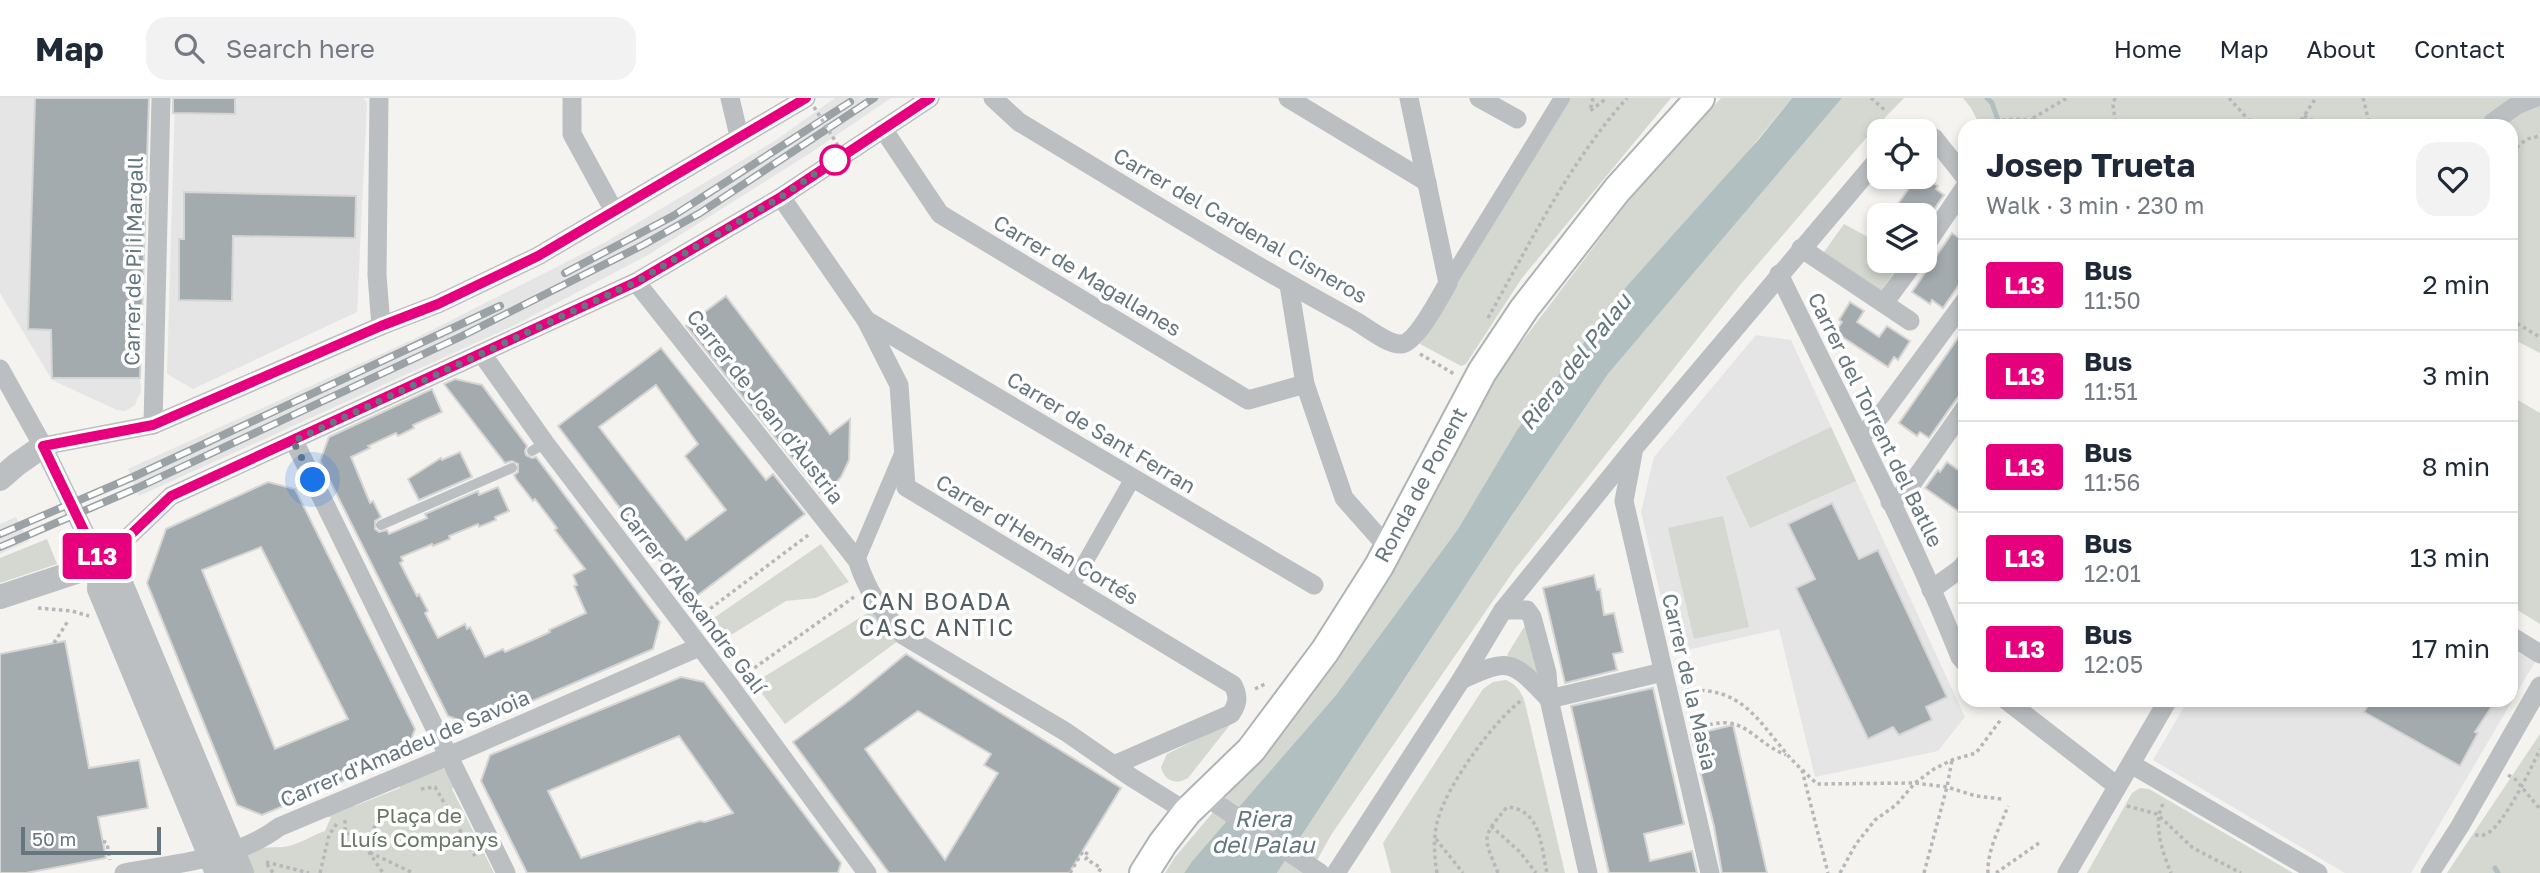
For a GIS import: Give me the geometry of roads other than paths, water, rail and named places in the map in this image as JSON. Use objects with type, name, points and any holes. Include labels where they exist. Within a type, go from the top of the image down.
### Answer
[{"type":"main road","name":"Ronda de Ponent","points":[[1144,873],[1163,843],[1196,804],[1251,750],[1289,702],[1347,618],[1389,549],[1469,396],[1501,342],[1617,190],[1700,98]]},
{"type":"street","name":"Carrer de Pi i Margall","points":[[153,425],[160,98]]},
{"type":"street","points":[[379,98],[377,275],[381,326]]},
{"type":"street","points":[[572,98],[572,134],[614,211]]},
{"type":"street","points":[[730,98],[739,136]]},
{"type":"street","points":[[0,597],[100,564],[171,496],[636,282],[781,197],[930,98]]},
{"type":"street","name":"Carrer del Cardenal Cisneros","points":[[993,98],[1019,122],[1289,285],[1390,342],[1402,344],[1413,338],[1448,283]]},
{"type":"street","points":[[1288,98],[1427,182]]},
{"type":"street","points":[[1409,98],[1448,283]]},
{"type":"street","points":[[1479,98],[1517,119]]},
{"type":"street","points":[[1448,283],[1562,98]]},
{"type":"street","points":[[2495,119],[2507,98]]},
{"type":"street","points":[[2499,119],[2517,105],[2534,98]]},
{"type":"street","points":[[0,479],[43,446],[153,425],[438,304],[538,256],[739,136],[810,103]]},
{"type":"street","name":"Carrer de Magallanes","points":[[883,129],[940,214],[1248,400],[1305,384]]},
{"type":"street","points":[[1937,142],[1958,168]]},
{"type":"street","points":[[1336,873],[1503,610],[1633,448],[1867,173]]},
{"type":"street","name":"Carrer d'Hernán Cortés","points":[[781,197],[866,320],[899,385],[906,487],[1247,692],[1231,714],[1114,765]]},
{"type":"street","points":[[1937,228],[1958,197]]},
{"type":"street","points":[[1801,248],[1910,321]]},
{"type":"street","points":[[1884,303],[1906,273]]},
{"type":"street","name":"Carrer del Torrent del Batlle","points":[[1779,274],[1860,438],[1958,652]]},
{"type":"street","name":"Carrer de Joan d'Àustria","points":[[636,282],[858,560],[867,587],[883,613],[903,635],[1066,732],[1167,801],[1196,804],[1232,813],[1313,868]]},
{"type":"street","points":[[1289,285],[1305,384],[1343,498],[1389,549]]},
{"type":"street","points":[[1860,438],[1881,415],[1958,310]]},
{"type":"street","name":"Carrer de Sant Ferran","points":[[866,320],[1314,585]]},
{"type":"street","name":"Carrer d'Alexandre Galí","points":[[482,354],[538,447],[730,686],[867,873]]},
{"type":"street","points":[[0,369],[43,446],[100,564],[120,581],[220,860]]},
{"type":"street","points":[[1890,502],[1906,492],[1958,418]]},
{"type":"street","points":[[293,441],[347,539],[447,757],[506,873]]},
{"type":"street","name":"Carrer de la Masia","points":[[1633,448],[1624,501],[1710,873]]},
{"type":"street","points":[[858,560],[902,454]]},
{"type":"street","points":[[1071,587],[1133,478]]},
{"type":"street","points":[[1603,488],[1610,487],[1618,492],[1624,501]]},
{"type":"street","points":[[100,564],[99,589],[220,860],[242,873]]},
{"type":"street","points":[[1931,590],[1958,570]]},
{"type":"street","points":[[1503,610],[1527,610],[1532,617],[1547,673],[1549,699],[1588,873]]},
{"type":"street","points":[[1490,628],[1499,654],[1508,665]]},
{"type":"street","points":[[2518,640],[2540,654]]},
{"type":"street","name":"Carrer d'Amadeu de Savoia","points":[[117,867],[220,860],[279,827],[699,647]]},
{"type":"street","points":[[1461,680],[1493,665],[1508,665],[1521,671],[1549,699]]},
{"type":"street","points":[[1549,699],[1663,672]]},
{"type":"street","points":[[2430,873],[2460,827],[2540,686]]},
{"type":"street","points":[[2067,873],[2119,795],[2131,764],[2164,707]]},
{"type":"street","points":[[2004,708],[2119,795]]},
{"type":"street","points":[[2131,764],[2318,873]]},
{"type":"lane","points":[[381,525],[512,468]]},
{"type":"water","name":"Riera del Palau","points":[[1792,98],[1842,98],[1608,374],[1277,873],[1184,873],[1336,695],[1458,529],[1517,430],[1627,286],[1759,139]]},
{"type":"waterway","points":[[1987,98],[1992,103],[1998,119]]},
{"type":"waterway","points":[[2495,868],[2498,873]]},
{"type":"railway","points":[[0,547],[137,488],[460,337],[643,245],[700,213],[874,98]]},
{"type":"railway","points":[[565,273],[673,216],[850,102]]},
{"type":"railway","points":[[0,534],[133,477],[500,306]]},
{"type":"district","name":"CAN BOADA CASC ANTIC","points":[[937,615]]},
{"type":"park label","name":"Plaça de Lluís Companys","points":[[419,828]]}]
